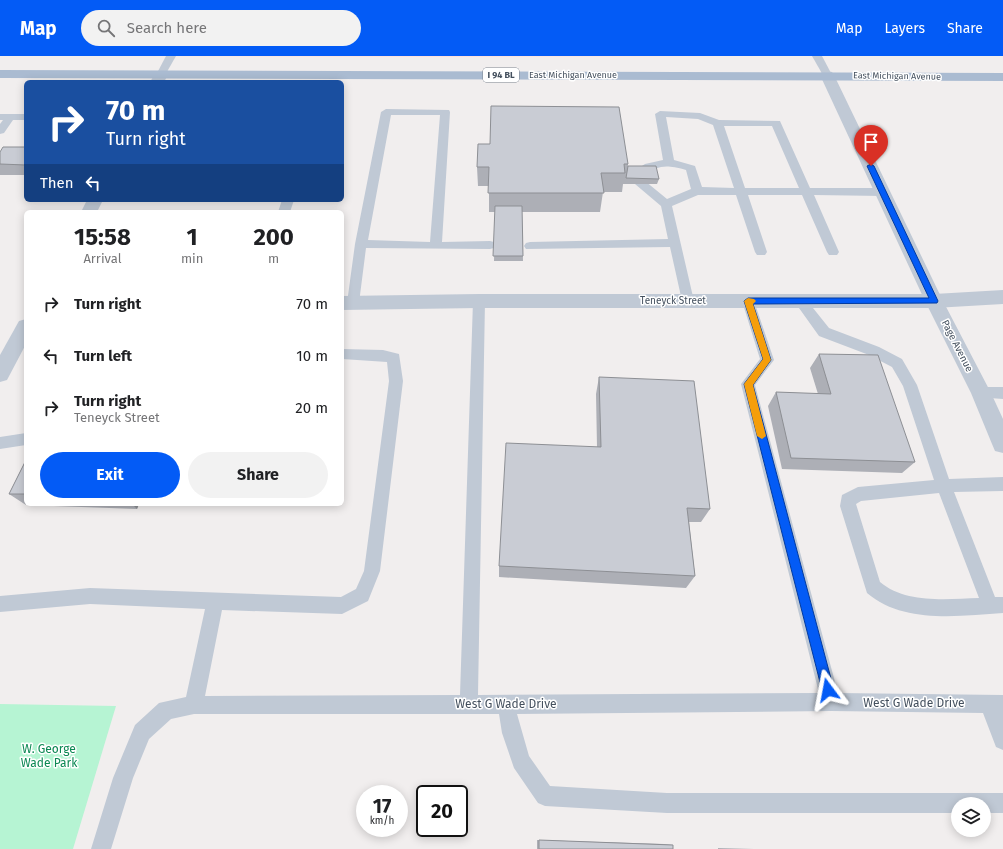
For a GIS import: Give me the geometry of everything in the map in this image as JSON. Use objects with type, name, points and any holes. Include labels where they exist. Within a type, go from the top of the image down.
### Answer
[{"type":"main road","name":"East Michigan Avenue","points":[[0,74],[159,78],[827,75],[1003,77]]},
{"type":"street","name":"Page Avenue","points":[[827,75],[934,301],[981,393],[1003,444]]},
{"type":"street","name":"Teneyck Street","points":[[347,303],[479,301],[934,301],[1003,298]]},
{"type":"street","points":[[0,374],[24,330]]},
{"type":"lane","points":[[159,78],[171,56]]},
{"type":"lane","points":[[817,56],[827,75]]},
{"type":"lane","points":[[347,303],[361,244],[386,112],[445,112],[436,246]]},
{"type":"lane","points":[[669,162],[660,114],[700,116],[718,123],[776,123],[833,252]]},
{"type":"lane","points":[[4,122],[24,117]]},
{"type":"lane","points":[[4,122],[24,125]]},
{"type":"lane","points":[[718,123],[761,252]]},
{"type":"lane","points":[[639,172],[649,166],[669,162],[691,168],[697,191]]},
{"type":"lane","points":[[641,184],[666,204],[688,301]]},
{"type":"lane","points":[[666,204],[697,191],[883,192]]},
{"type":"lane","points":[[530,246],[675,243]]},
{"type":"lane","points":[[361,244],[436,246],[490,245]]},
{"type":"lane","points":[[469,704],[479,301]]},
{"type":"lane","points":[[748,301],[767,360],[748,384],[831,702]]},
{"type":"lane","points":[[800,302],[824,332],[874,351],[897,363],[910,385],[944,486],[997,605],[914,606],[890,601],[878,595],[873,587],[848,506],[848,500],[858,494],[944,486],[1003,484]]},
{"type":"lane","points":[[0,604],[90,596],[342,606],[362,595],[372,571],[396,380],[394,358],[383,355],[344,354]]},
{"type":"lane","points":[[981,393],[1003,393]]},
{"type":"lane","points":[[0,443],[24,439]]},
{"type":"lane","points":[[194,705],[215,601]]},
{"type":"lane","name":"West G Wade Drive","points":[[102,849],[123,778],[142,732],[166,710],[194,705],[506,705],[831,702],[996,704]]},
{"type":"lane","points":[[996,704],[1003,740]]},
{"type":"lane","points":[[506,705],[512,733],[521,761],[545,796],[667,803],[1003,803]]},
{"type":"shaded area","points":[[108,56],[794,56],[455,57]]},
{"type":"green space","name":"W. George Wade Park","points":[[0,704],[116,706],[73,849],[0,849]]},
{"type":"building","points":[[491,106],[619,107],[628,164],[624,164],[625,173],[601,173],[604,193],[488,193],[489,167],[477,167],[478,144],[490,144]]},
{"type":"building","points":[[3,147],[24,147],[24,165],[0,164],[0,152]]},
{"type":"building","points":[[628,166],[656,166],[659,179],[626,178]]},
{"type":"building","points":[[495,206],[522,206],[523,256],[493,256]]},
{"type":"building","points":[[819,354],[878,355],[915,462],[791,458],[776,392],[831,394]]},
{"type":"building","points":[[599,377],[694,381],[710,509],[687,508],[695,576],[499,566],[506,443],[601,447]]},
{"type":"building","points":[[24,464],[24,494],[9,494]]},
{"type":"building","points":[[539,840],[673,845],[673,849],[539,849]]},
{"type":"slow traffic","points":[[752,301],[748,301],[767,360],[748,384],[762,436]]},
{"type":"route","points":[[828,690],[748,384],[767,360],[748,301],[934,301],[871,166]]}]
